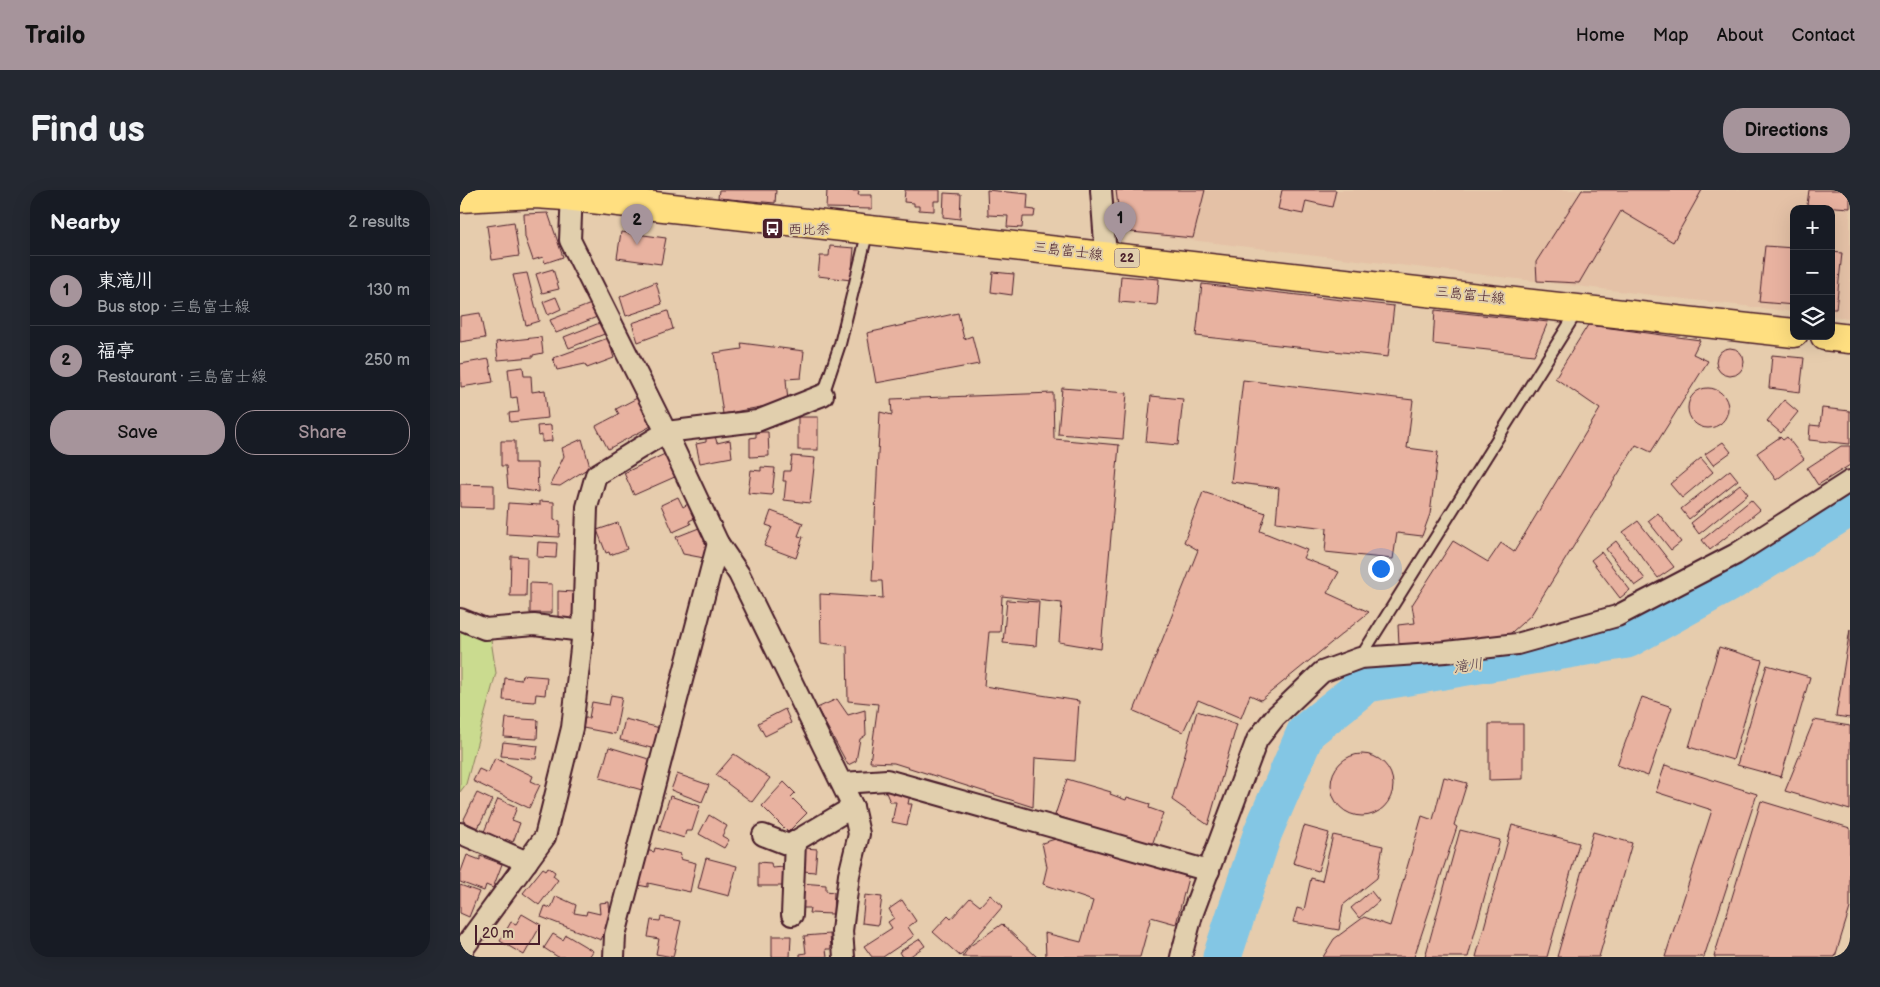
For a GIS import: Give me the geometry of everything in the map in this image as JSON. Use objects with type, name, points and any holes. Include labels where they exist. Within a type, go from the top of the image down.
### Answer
[{"type":"main road","name":"三島富士線","points":[[460,198],[571,193],[1106,256],[1580,307],[1790,333]]},
{"type":"main road","points":[[1835,337],[1850,339]]},
{"type":"street","points":[[1100,190],[1106,256]]},
{"type":"street","points":[[571,193],[570,240],[666,432],[718,543],[739,574],[843,783],[853,807],[859,834],[849,875],[842,931],[844,957]]},
{"type":"street","points":[[461,957],[468,929],[527,862],[545,837],[572,728],[584,631],[587,507],[596,475],[666,432],[757,421],[823,395]]},
{"type":"street","points":[[1181,957],[1192,915],[1257,740],[1275,718],[1322,672],[1360,658],[1517,644],[1617,616],[1736,554],[1850,481]]},
{"type":"street","points":[[614,957],[615,935],[718,543]]},
{"type":"street","points":[[460,619],[484,629],[534,625],[584,631]]},
{"type":"street","points":[[843,783],[887,780],[1209,871]]},
{"type":"street","points":[[763,835],[789,845],[853,807]]},
{"type":"street","points":[[460,832],[527,862]]},
{"type":"street","points":[[792,915],[795,842]]},
{"type":"lane","points":[[823,395],[840,344],[868,228]]},
{"type":"lane","points":[[1360,658],[1580,307]]},
{"type":"shaded area","points":[[1111,190],[1850,190],[1850,318],[1835,316],[1835,205],[1790,205],[1790,312],[1115,231]]},
{"type":"green space","points":[[460,624],[491,640],[496,673],[466,784],[460,792]]},
{"type":"building","points":[[719,190],[776,190],[775,203],[718,198]]},
{"type":"building","points":[[827,190],[859,191],[858,195],[872,195],[872,209],[826,208]]},
{"type":"building","points":[[905,190],[940,190],[940,201],[934,201],[934,211],[919,210],[919,206],[914,206],[914,203],[904,202]]},
{"type":"building","points":[[987,190],[1028,194],[1027,209],[1035,210],[1034,217],[1023,217],[1022,228],[1007,227],[1008,216],[988,215]]},
{"type":"building","points":[[1116,190],[1205,190],[1193,238],[1121,231]]},
{"type":"building","points":[[1282,190],[1336,190],[1332,207],[1306,201],[1303,214],[1278,209]]},
{"type":"building","points":[[1582,190],[1702,190],[1673,242],[1621,211],[1579,283],[1537,281],[1536,262]]},
{"type":"building","points":[[1809,190],[1850,190],[1850,208],[1835,207],[1835,205],[1807,205]]},
{"type":"building","points":[[944,193],[961,194],[960,219],[943,217]]},
{"type":"building","points":[[548,213],[563,257],[545,263],[543,257],[533,260],[525,237],[524,214]]},
{"type":"building","points":[[514,222],[519,256],[492,260],[487,226]]},
{"type":"building","points":[[621,232],[666,238],[661,264],[617,258]]},
{"type":"building","points":[[830,246],[854,248],[851,280],[818,276],[820,256],[829,256]]},
{"type":"building","points":[[1765,246],[1790,248],[1790,305],[1759,302]]},
{"type":"building","points":[[1835,252],[1842,253],[1835,309]]},
{"type":"building","points":[[553,269],[559,289],[542,293],[536,274]]},
{"type":"building","points":[[993,272],[1014,274],[1012,295],[991,292]]},
{"type":"building","points":[[527,273],[539,321],[526,325],[513,275]]},
{"type":"building","points":[[1121,276],[1159,279],[1157,305],[1119,302]]},
{"type":"building","points":[[656,282],[662,304],[626,316],[620,297]]},
{"type":"building","points":[[1202,284],[1394,306],[1388,357],[1196,336]]},
{"type":"building","points":[[556,297],[561,309],[548,315],[543,302]]},
{"type":"building","points":[[591,304],[597,317],[556,333],[550,320]]},
{"type":"building","points":[[1435,310],[1548,322],[1534,355],[1433,344]]},
{"type":"building","points":[[668,311],[673,329],[638,342],[632,323]]},
{"type":"building","points":[[480,313],[485,338],[460,342],[460,316]]},
{"type":"building","points":[[958,313],[964,339],[972,336],[979,364],[876,383],[867,333]]},
{"type":"building","points":[[602,322],[607,333],[569,348],[564,337]]},
{"type":"building","points":[[1588,325],[1700,340],[1693,354],[1708,361],[1651,452],[1636,445],[1531,615],[1503,640],[1399,644],[1398,625],[1415,623],[1412,605],[1453,541],[1488,562],[1501,543],[1514,552],[1600,409],[1555,378]]},
{"type":"building","points":[[541,337],[543,353],[533,355],[533,357],[498,360],[496,342]]},
{"type":"building","points":[[608,338],[614,358],[587,368],[585,364],[557,370],[553,358]]},
{"type":"building","points":[[741,343],[804,351],[801,378],[786,379],[788,402],[723,414],[714,353],[742,349]]},
{"type":"building","points":[[1730,348],[1740,352],[1744,362],[1740,372],[1730,376],[1720,372],[1716,362],[1720,352]]},
{"type":"building","points":[[1772,355],[1804,358],[1800,392],[1769,388]]},
{"type":"building","points":[[489,359],[493,382],[461,387],[460,364]]},
{"type":"building","points":[[523,367],[524,376],[531,376],[532,392],[545,390],[548,418],[510,422],[509,413],[519,412],[517,397],[511,398],[508,369]]},
{"type":"building","points":[[1243,380],[1413,400],[1407,448],[1438,452],[1430,514],[1422,536],[1397,533],[1393,559],[1325,552],[1327,528],[1276,522],[1279,488],[1231,482]]},
{"type":"building","points":[[1062,388],[1127,393],[1123,439],[1058,434]]},
{"type":"building","points":[[1704,388],[1712,388],[1719,391],[1725,397],[1728,408],[1725,419],[1719,425],[1712,428],[1704,428],[1697,425],[1691,419],[1688,412],[1688,404],[1691,397],[1697,391]]},
{"type":"building","points":[[1053,393],[1054,439],[1119,445],[1101,649],[1059,642],[1062,603],[1002,596],[1000,632],[989,632],[984,686],[1079,701],[1075,761],[1035,758],[1033,807],[894,763],[870,762],[878,704],[848,701],[847,646],[821,643],[820,594],[883,598],[882,581],[872,581],[880,412],[892,415],[891,399]]},
{"type":"building","points":[[1151,396],[1183,399],[1178,445],[1146,442]]},
{"type":"building","points":[[639,397],[653,425],[608,449],[596,426],[619,414],[616,409]]},
{"type":"building","points":[[1784,400],[1798,412],[1781,433],[1767,421]]},
{"type":"building","points":[[1822,408],[1850,411],[1850,444],[1809,440],[1810,425],[1820,426]]},
{"type":"building","points":[[798,417],[818,417],[818,450],[798,450]]},
{"type":"building","points":[[551,425],[552,441],[542,442],[542,435],[538,436],[537,426]]},
{"type":"building","points":[[756,432],[768,432],[769,456],[750,457],[750,438],[756,437]]},
{"type":"building","points":[[715,436],[717,443],[730,440],[732,457],[700,463],[696,444],[706,442],[706,438]]},
{"type":"building","points":[[1780,437],[1783,440],[1787,437],[1804,459],[1776,480],[1757,453]]},
{"type":"building","points":[[582,439],[590,467],[560,486],[550,485],[564,456],[562,448]]},
{"type":"building","points":[[501,441],[515,441],[515,463],[537,463],[538,492],[508,488],[506,466],[501,466]]},
{"type":"building","points":[[1723,442],[1731,452],[1713,465],[1705,454]]},
{"type":"building","points":[[1841,446],[1850,446],[1850,465],[1818,485],[1807,468]]},
{"type":"building","points":[[667,453],[677,476],[634,495],[624,473]]},
{"type":"building","points":[[792,456],[815,458],[810,503],[784,500],[786,481],[783,481],[784,471],[790,471]]},
{"type":"building","points":[[1701,458],[1713,472],[1682,498],[1670,484]]},
{"type":"building","points":[[761,467],[775,468],[772,495],[748,493],[751,470],[761,471]]},
{"type":"building","points":[[1730,470],[1738,480],[1689,519],[1681,509]]},
{"type":"building","points":[[460,484],[494,485],[494,508],[460,507]]},
{"type":"building","points":[[1740,484],[1748,494],[1699,534],[1691,523]]},
{"type":"building","points":[[1203,492],[1266,513],[1260,531],[1307,550],[1303,558],[1339,572],[1327,593],[1369,612],[1261,700],[1250,695],[1241,718],[1198,700],[1183,732],[1134,711],[1198,550],[1184,542]]},
{"type":"building","points":[[678,497],[683,507],[688,504],[695,518],[689,521],[691,524],[673,532],[661,505]]},
{"type":"building","points":[[1751,500],[1760,510],[1710,550],[1702,540]]},
{"type":"building","points":[[540,501],[554,502],[554,520],[560,521],[559,537],[506,534],[508,503],[540,505]]},
{"type":"building","points":[[771,511],[803,523],[798,536],[803,537],[796,558],[764,546],[772,527],[766,525]]},
{"type":"building","points":[[1658,513],[1681,542],[1671,550],[1648,521]]},
{"type":"building","points":[[1638,521],[1674,567],[1658,578],[1623,532]]},
{"type":"building","points":[[618,523],[627,549],[610,555],[609,552],[606,553],[597,530]]},
{"type":"building","points":[[699,528],[706,545],[704,558],[683,554],[676,537]]},
{"type":"building","points":[[1616,541],[1645,579],[1635,586],[1606,549]]},
{"type":"building","points":[[538,542],[557,543],[556,558],[537,557]]},
{"type":"building","points":[[1601,552],[1630,590],[1620,598],[1591,560]]},
{"type":"building","points":[[511,556],[527,557],[526,596],[510,596]]},
{"type":"building","points":[[530,583],[552,584],[552,613],[530,613]]},
{"type":"building","points":[[558,591],[574,592],[573,619],[558,619]]},
{"type":"building","points":[[1007,600],[1039,602],[1036,646],[1003,643]]},
{"type":"building","points":[[1850,629],[1850,718],[1836,716]]},
{"type":"building","points":[[1719,647],[1762,660],[1733,760],[1689,747]]},
{"type":"building","points":[[1767,665],[1810,677],[1781,777],[1737,765]]},
{"type":"building","points":[[522,675],[547,677],[545,695],[536,694],[535,702],[503,700],[505,678],[521,680]]},
{"type":"building","points":[[611,695],[622,697],[615,734],[583,728],[585,718],[589,718],[592,702],[609,705]]},
{"type":"building","points":[[1642,697],[1672,707],[1648,776],[1617,765]]},
{"type":"building","points":[[837,699],[848,715],[865,710],[866,735],[860,739],[856,761],[848,765],[817,708]]},
{"type":"building","points":[[785,709],[791,723],[765,736],[758,723]]},
{"type":"building","points":[[1197,711],[1237,724],[1208,825],[1172,800]]},
{"type":"building","points":[[506,718],[538,720],[537,739],[504,737]]},
{"type":"building","points":[[625,719],[660,728],[655,749],[620,740]]},
{"type":"building","points":[[1814,720],[1850,726],[1850,810],[1785,791]]},
{"type":"building","points":[[1489,724],[1523,724],[1523,779],[1489,780]]},
{"type":"building","points":[[503,742],[538,746],[536,759],[501,756]]},
{"type":"building","points":[[609,747],[652,760],[642,790],[600,778]]},
{"type":"building","points":[[734,754],[770,778],[752,802],[716,775]]},
{"type":"building","points":[[1356,754],[1368,754],[1384,763],[1391,773],[1393,785],[1391,797],[1384,807],[1368,816],[1356,816],[1345,811],[1336,802],[1331,791],[1331,779],[1336,768],[1345,759]]},
{"type":"building","points":[[495,758],[533,776],[531,781],[540,785],[529,808],[473,781],[479,769],[488,773]]},
{"type":"building","points":[[1665,765],[1757,794],[1704,957],[1665,957],[1712,810],[1656,792]]},
{"type":"building","points":[[677,774],[709,785],[702,802],[671,790]]},
{"type":"building","points":[[1444,777],[1467,783],[1454,825],[1457,827],[1414,957],[1323,957],[1334,939],[1364,917],[1390,926],[1422,816],[1433,820]]},
{"type":"building","points":[[1067,779],[1111,792],[1110,794],[1126,800],[1127,797],[1150,804],[1149,808],[1163,813],[1151,848],[1055,815]]},
{"type":"building","points":[[784,782],[795,793],[791,797],[807,813],[788,832],[762,806]]},
{"type":"building","points":[[884,788],[910,794],[908,804],[912,804],[907,825],[892,822],[896,802],[890,802]]},
{"type":"building","points":[[477,793],[492,800],[478,828],[463,821]]},
{"type":"building","points":[[670,796],[700,806],[692,831],[686,831],[684,838],[659,830]]},
{"type":"building","points":[[498,799],[517,807],[512,820],[520,823],[513,842],[506,839],[503,842],[483,834]]},
{"type":"building","points":[[1761,801],[1850,828],[1850,908],[1835,957],[1714,957]]},
{"type":"building","points":[[709,815],[727,826],[722,836],[729,840],[724,848],[699,834]]},
{"type":"building","points":[[1512,825],[1579,843],[1547,957],[1476,957]]},
{"type":"building","points":[[1304,826],[1329,833],[1318,871],[1293,863]]},
{"type":"building","points":[[1460,830],[1500,840],[1468,957],[1425,957]]},
{"type":"building","points":[[1593,832],[1632,843],[1599,957],[1557,957]]},
{"type":"building","points":[[1069,835],[1189,874],[1176,924],[1151,917],[1140,957],[1046,957],[1045,933],[1081,942],[1093,901],[1043,884],[1047,867],[1042,843]]},
{"type":"building","points":[[1333,835],[1383,846],[1377,878],[1343,905],[1339,930],[1293,922],[1297,908],[1304,910],[1311,878],[1322,881]]},
{"type":"building","points":[[655,848],[681,854],[680,859],[696,863],[690,892],[648,883],[648,887],[638,885],[646,850],[654,852]]},
{"type":"building","points":[[805,848],[817,849],[815,872],[803,871]]},
{"type":"building","points":[[467,855],[480,860],[480,856],[502,864],[493,888],[486,885],[484,891],[460,882],[460,874]]},
{"type":"building","points":[[706,858],[737,866],[729,896],[698,888]]},
{"type":"building","points":[[758,862],[771,863],[772,868],[784,867],[785,886],[758,886]]},
{"type":"building","points":[[548,867],[555,872],[553,876],[558,880],[539,905],[523,893],[543,868],[546,870]]},
{"type":"building","points":[[801,883],[826,885],[826,891],[834,892],[833,914],[809,913],[810,908],[800,908]]},
{"type":"building","points":[[460,885],[479,892],[469,917],[460,913]]},
{"type":"building","points":[[1371,891],[1379,901],[1359,918],[1351,908]]},
{"type":"building","points":[[865,895],[882,897],[878,925],[862,923]]},
{"type":"building","points":[[990,895],[1003,906],[960,956],[933,932],[948,916],[951,919],[970,898],[980,906]]},
{"type":"building","points":[[556,896],[576,905],[574,913],[586,915],[587,911],[600,914],[599,903],[609,902],[610,919],[601,940],[541,917],[545,906],[551,908]]},
{"type":"building","points":[[902,900],[916,921],[908,927],[914,936],[883,957],[872,957],[864,946],[892,928],[888,922],[894,918],[889,909]]},
{"type":"building","points":[[522,914],[541,925],[524,955],[500,941],[511,922],[516,924]]},
{"type":"building","points":[[661,917],[681,921],[673,957],[656,954],[659,939],[648,937],[651,920],[660,921]]},
{"type":"building","points":[[1002,924],[1037,957],[962,957],[970,946]]},
{"type":"building","points":[[553,934],[563,940],[566,935],[593,951],[589,957],[558,957],[544,948]]},
{"type":"building","points":[[830,934],[831,949],[826,949],[827,957],[800,957],[800,954],[806,953],[804,936]]},
{"type":"building","points":[[772,936],[791,936],[790,957],[772,957]]},
{"type":"building","points":[[920,939],[925,946],[909,957],[902,957],[899,952]]},
{"type":"waterway","name":"滝川","points":[[1222,957],[1263,832],[1306,732],[1367,683],[1627,639],[1733,580],[1850,507]]},
{"type":"place","name":"西比奈","points":[[772,229]]},
{"type":"place","name":"東滝川","points":[[1120,243]]},
{"type":"place","name":"福亭","points":[[637,245]]}]
